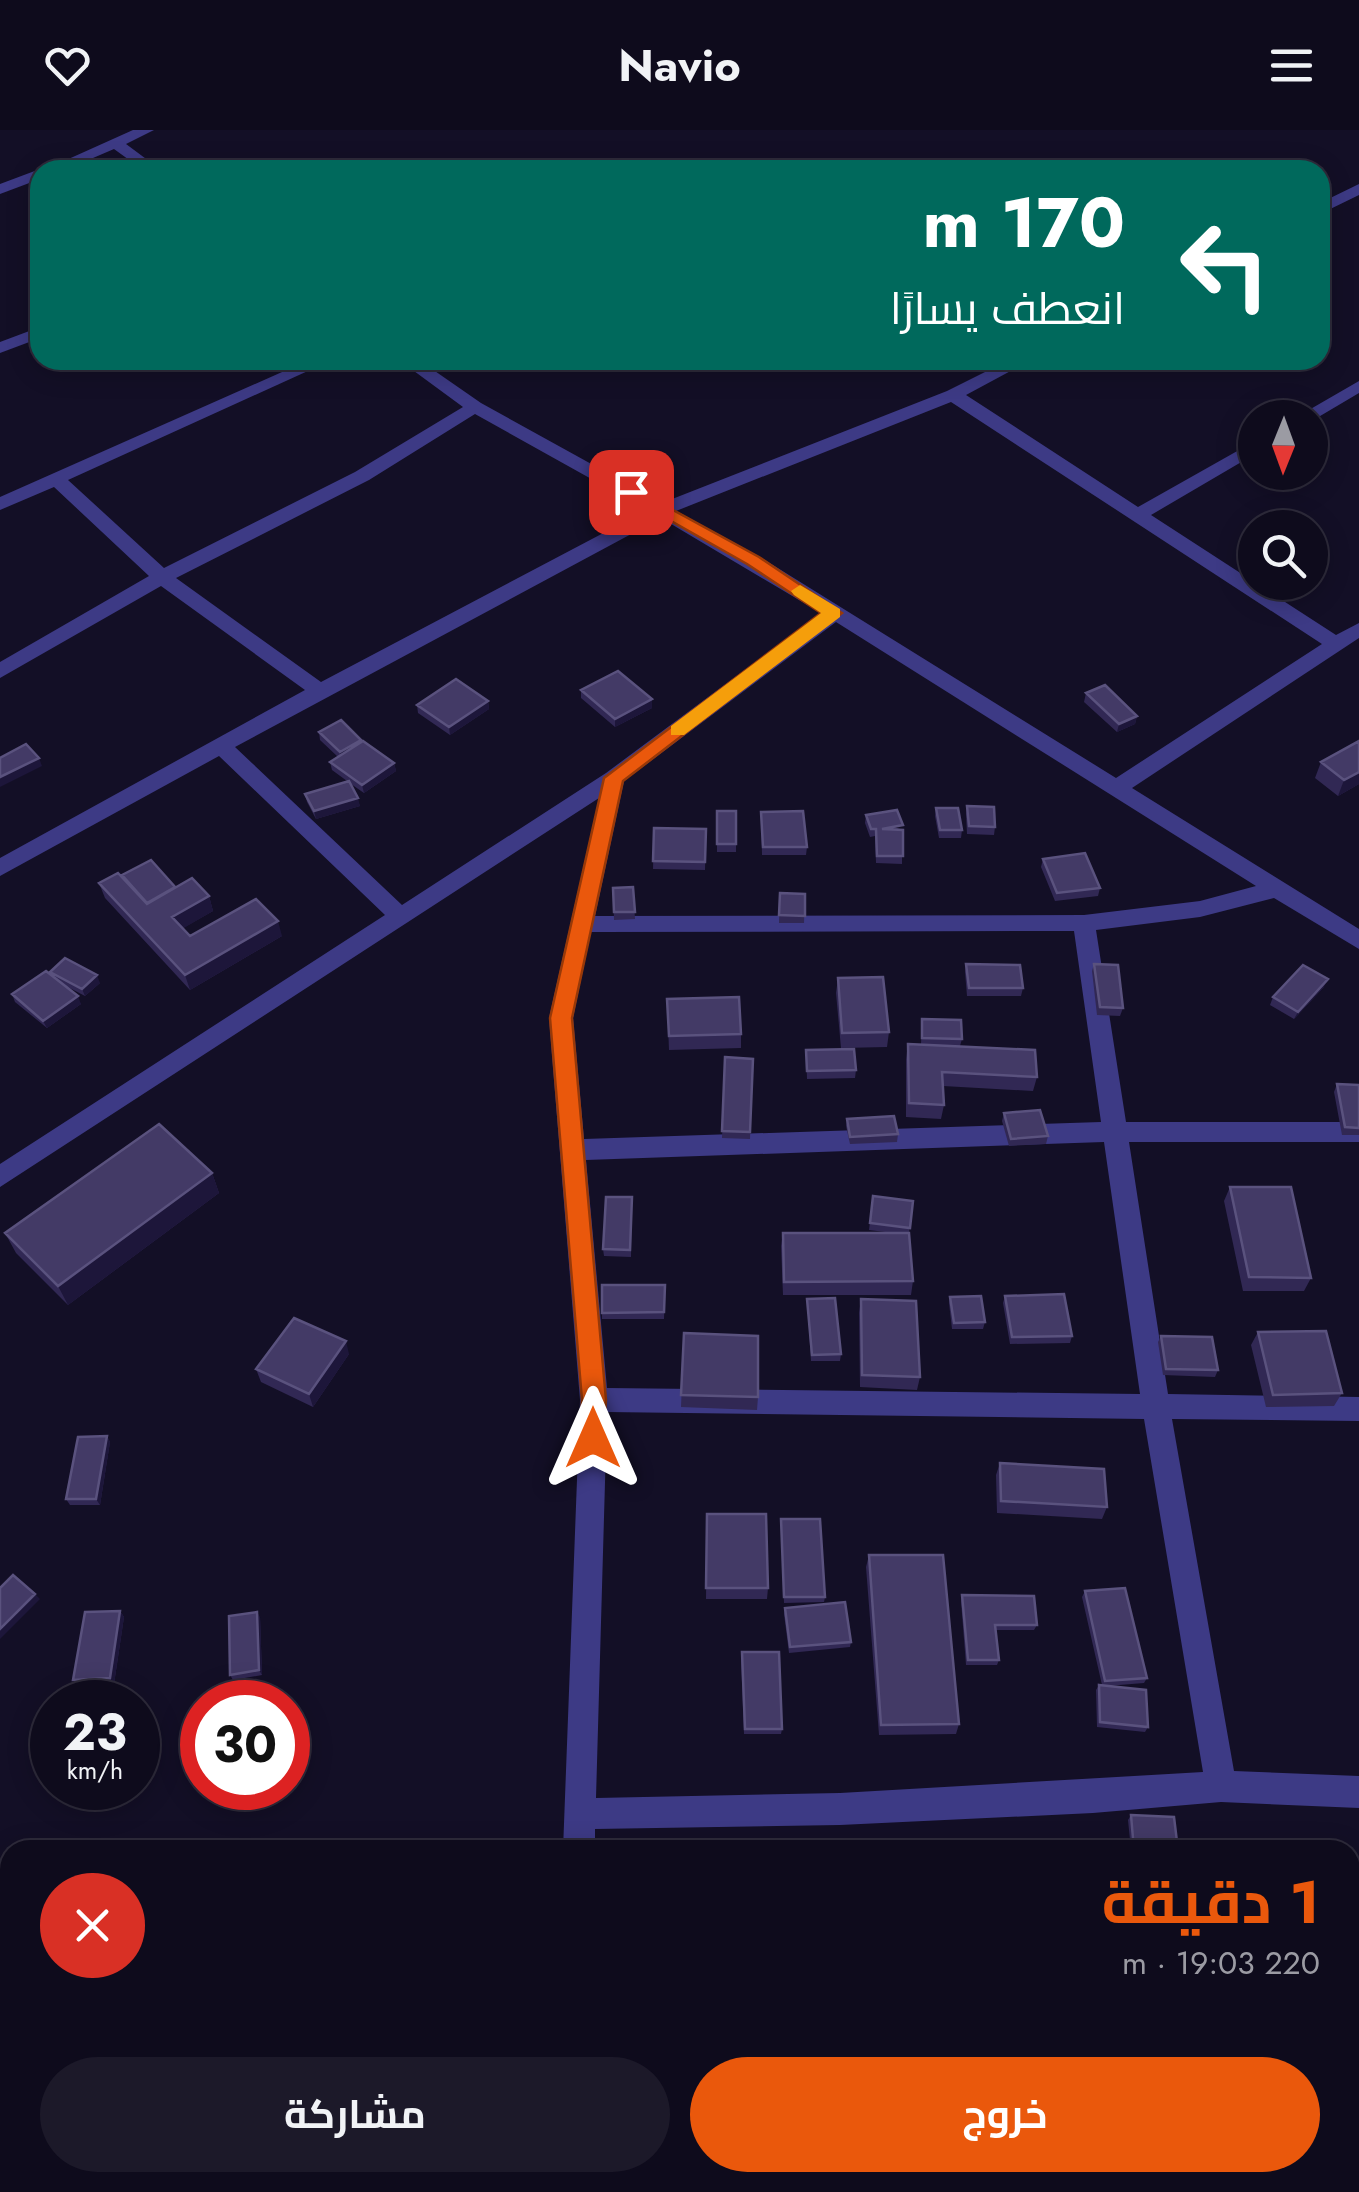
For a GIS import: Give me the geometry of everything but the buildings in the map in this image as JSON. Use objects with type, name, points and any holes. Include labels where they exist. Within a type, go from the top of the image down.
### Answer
[{"type":"street","points":[[78,160],[146,130]]},
{"type":"street","points":[[118,145],[139,160]]},
{"type":"street","points":[[0,190],[30,178]]},
{"type":"street","points":[[1330,204],[1359,189]]},
{"type":"street","points":[[0,348],[30,336]]},
{"type":"street","points":[[0,504],[302,370]]},
{"type":"street","points":[[422,370],[474,407],[662,508],[1359,940]]},
{"type":"street","points":[[0,868],[662,508],[952,395],[1002,370]]},
{"type":"street","points":[[1328,404],[1359,386]]},
{"type":"street","points":[[952,395],[1336,644]]},
{"type":"street","points":[[4,664],[162,577],[362,476],[474,407]]},
{"type":"street","points":[[1139,514],[1238,456]]},
{"type":"street","points":[[57,480],[162,577],[320,691]]},
{"type":"street","points":[[0,1177],[614,778],[834,613]]},
{"type":"street","points":[[1116,788],[1359,629]]},
{"type":"street","points":[[222,746],[399,915]]},
{"type":"street","points":[[579,1840],[594,1400],[561,1018],[614,778]]},
{"type":"street","points":[[581,924],[1084,922],[1200,909],[1276,889]]},
{"type":"street","points":[[1084,922],[1156,1407],[1221,1786]]},
{"type":"street","points":[[571,1150],[1114,1132],[1359,1132]]},
{"type":"street","points":[[594,1400],[1359,1409]]},
{"type":"street","points":[[580,1814],[840,1809],[1093,1797],[1221,1786],[1359,1792]]},
{"type":"slow traffic","points":[[677,730],[834,613],[800,591]]},
{"type":"route","points":[[593,1438],[594,1400],[561,1018],[614,778],[834,613],[753,560],[631,492]]}]
